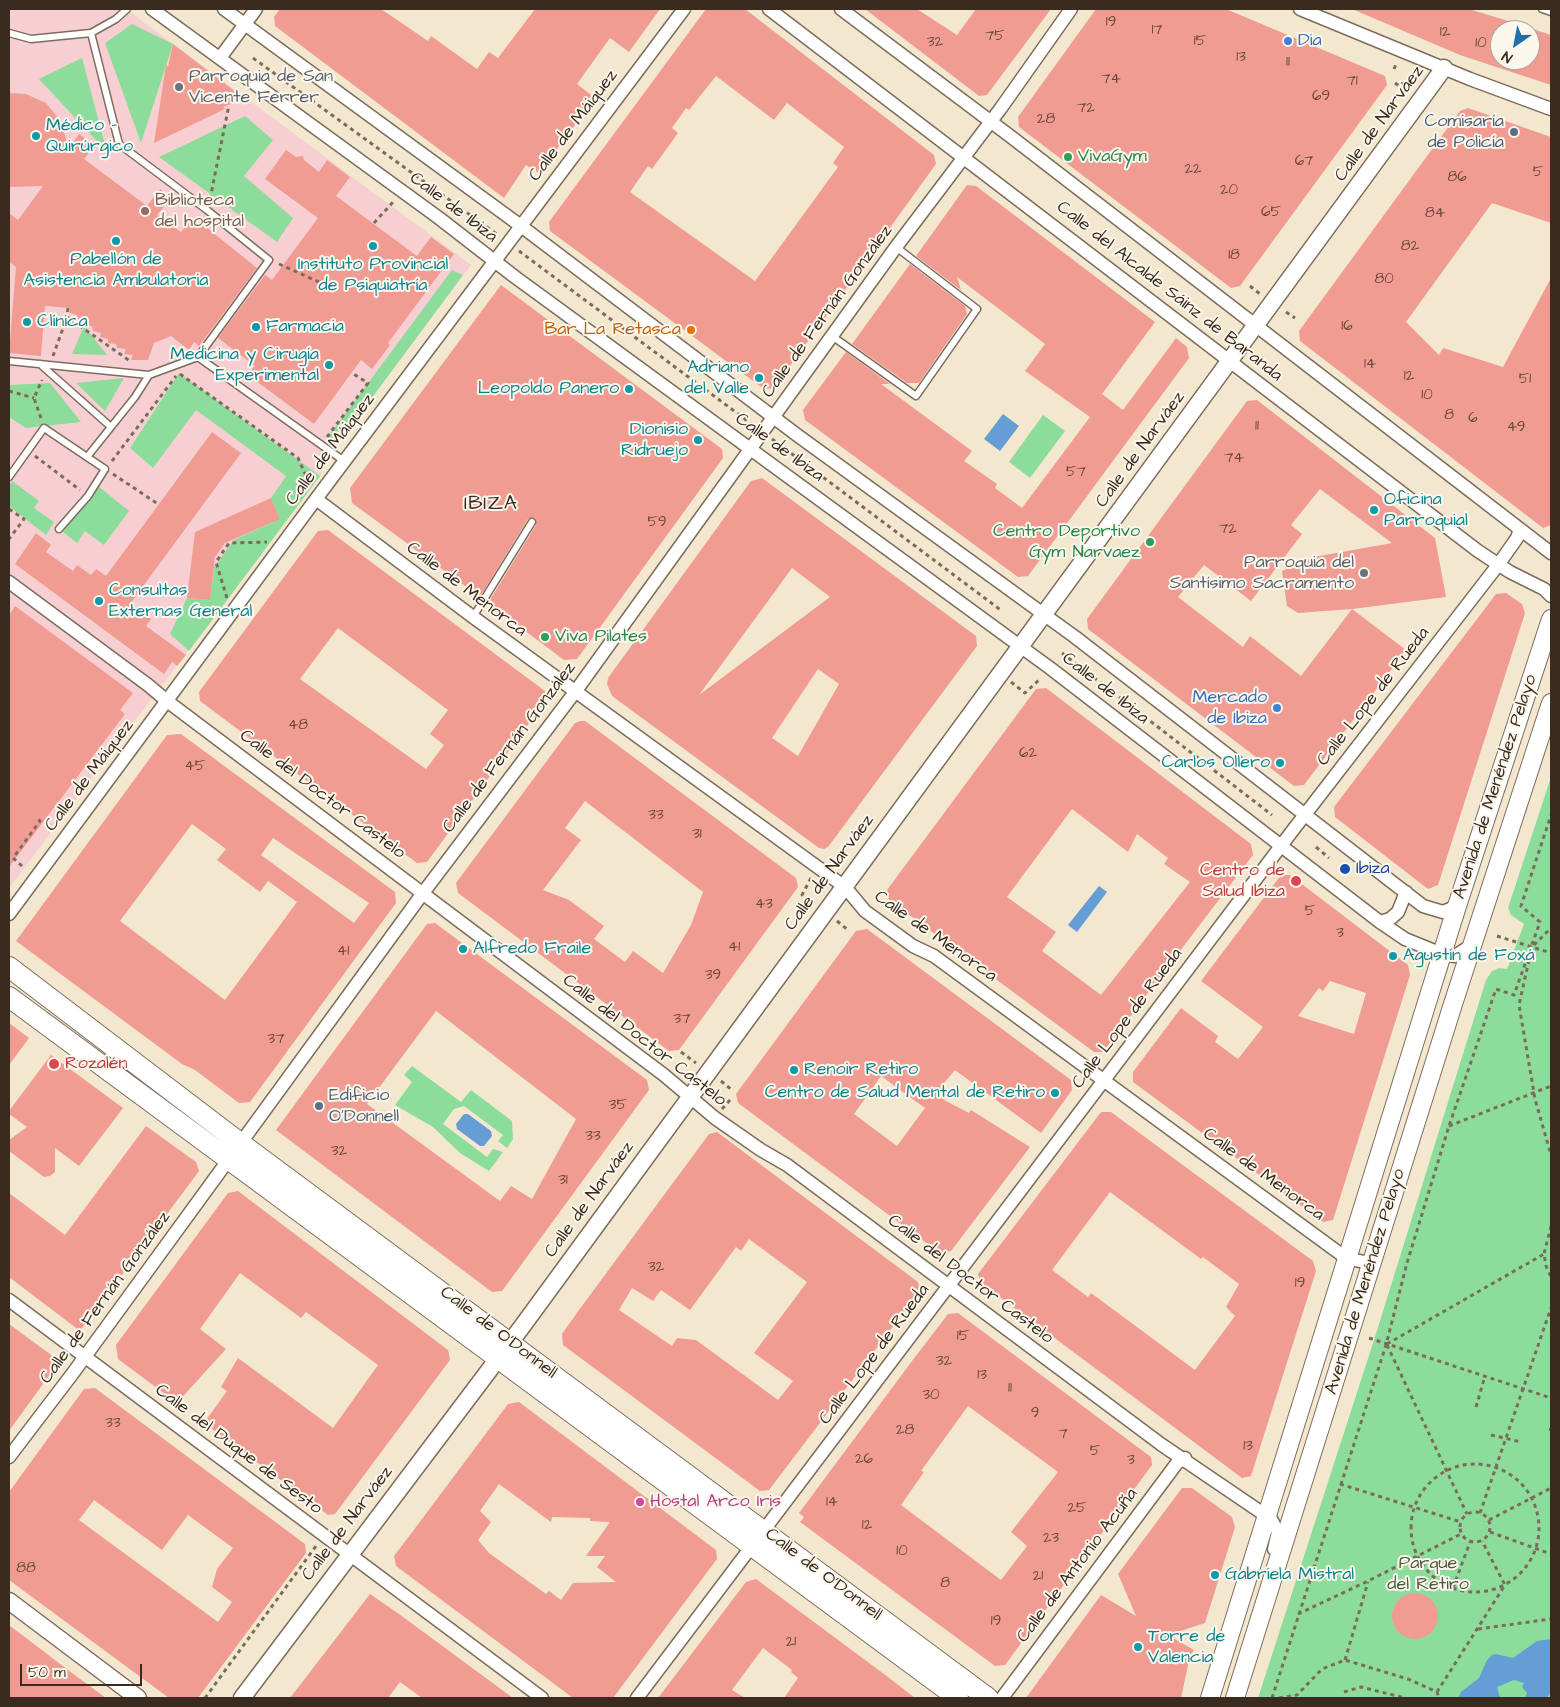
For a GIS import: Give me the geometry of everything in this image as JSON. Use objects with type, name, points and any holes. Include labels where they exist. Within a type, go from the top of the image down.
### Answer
[{"type":"main road","name":"Avenida de Menéndez Pelayo","points":[[1210,1698],[1457,906],[1551,619]]},
{"type":"main road","name":"Avenida de Menéndez Pelayo","points":[[1235,1698],[1472,945],[1551,703]]},
{"type":"main road","name":"Calle de O'Donnell","points":[[9,967],[235,1151],[497,1358],[988,1698]]},
{"type":"main road","name":"Calle de O'Donnell","points":[[9,997],[510,1342],[958,1698]]},
{"type":"street","name":"Calle de Ibiza","points":[[152,9],[472,243],[494,262],[1050,668],[1380,922],[1405,940],[1442,954]]},
{"type":"street","name":"Calle de Ibiza","points":[[224,9],[521,226],[774,418],[1074,637],[1406,892],[1432,910],[1443,912],[1457,906]]},
{"type":"street","points":[[220,58],[256,9]]},
{"type":"street","name":"Calle de Máiquez","points":[[9,914],[316,499],[684,9]]},
{"type":"street","name":"Calle del Alcalde Sáinz de Baranda","points":[[769,9],[1498,565],[1544,589],[1551,596]]},
{"type":"street","name":"Calle del Alcalde Sáinz de Baranda","points":[[841,9],[990,121],[1551,553]]},
{"type":"street","name":"Calle de Fernán González","points":[[9,1457],[423,893],[576,692],[896,247],[1071,9]]},
{"type":"street","points":[[1300,9],[1444,68],[1551,109]]},
{"type":"street","name":"Calle de Narváez","points":[[242,1698],[510,1342],[1231,362],[1444,68]]},
{"type":"street","name":"Calle de Menorca","points":[[316,499],[473,617],[845,887],[865,911],[914,946],[934,956],[1346,1258]]},
{"type":"street","name":"Calle Lope de Rueda","points":[[637,1698],[1280,846],[1498,565],[1517,538],[1520,529]]},
{"type":"street","name":"Calle del Doctor Castelo","points":[[9,582],[664,1075],[689,1098],[761,1150],[787,1164],[1162,1445],[1185,1458],[1266,1516]]},
{"type":"street","points":[[1380,922],[1398,912],[1406,892]]},
{"type":"street","points":[[1442,954],[1456,956],[1472,945]]},
{"type":"street","points":[[1346,1258],[1364,1262],[1374,1260]]},
{"type":"street","name":"Calle del Duque de Sesto","points":[[9,1300],[542,1698]]},
{"type":"street","name":"Calle de Antonio Acuña","points":[[1002,1698],[1177,1462],[1185,1458]]},
{"type":"street","name":"Avenida de Menéndez Pelayo","points":[[1259,1619],[1260,1598],[1278,1532],[1275,1524],[1266,1516]]},
{"type":"street","points":[[9,1601],[138,1698]]},
{"type":"lane","points":[[9,32],[30,39],[91,34],[127,9]]},
{"type":"lane","points":[[1542,9],[1551,12]]},
{"type":"lane","points":[[9,362],[149,375],[198,357],[269,260],[208,210],[119,144],[91,34]]},
{"type":"lane","points":[[832,336],[916,396],[977,309],[896,247]]},
{"type":"lane","points":[[198,357],[322,443],[344,462]]},
{"type":"lane","points":[[40,364],[111,427]]},
{"type":"lane","points":[[87,457],[136,397],[149,375]]},
{"type":"lane","points":[[9,478],[44,428],[106,469],[88,496],[59,529]]},
{"type":"lane","points":[[473,617],[532,522]]},
{"type":"path","points":[[253,58],[508,243]]},
{"type":"path","points":[[1395,83],[1408,92]]},
{"type":"path","points":[[208,210],[228,105]]},
{"type":"path","points":[[374,223],[394,202]]},
{"type":"path","points":[[269,260],[319,282]]},
{"type":"path","points":[[1250,286],[1261,294]]},
{"type":"path","points":[[68,308],[67,317],[149,375]]},
{"type":"path","points":[[1286,312],[1295,318]]},
{"type":"path","points":[[158,504],[106,469],[179,373],[298,458],[316,499]]},
{"type":"path","points":[[322,443],[368,383],[352,373]]},
{"type":"path","points":[[9,390],[34,398],[44,428]]},
{"type":"path","points":[[28,451],[88,496]]},
{"type":"path","points":[[9,509],[24,519],[9,539]]},
{"type":"path","points":[[232,613],[216,562],[229,543],[284,542]]},
{"type":"path","points":[[992,625],[1014,594]]},
{"type":"path","points":[[1000,674],[1025,693],[1050,668],[1074,637]]},
{"type":"path","points":[[1062,653],[1272,815]]},
{"type":"path","points":[[1144,742],[1170,709]]},
{"type":"path","points":[[1260,831],[1284,799]]},
{"type":"path","points":[[1272,1698],[1297,1614],[1386,1345],[1407,1263],[1449,1126],[1496,989],[1514,995],[1540,922],[1521,906],[1551,815]]},
{"type":"path","points":[[22,866],[12,858],[40,821],[38,819]]},
{"type":"path","points":[[1316,847],[1329,858]]},
{"type":"path","points":[[1551,928],[1532,947],[1519,1005],[1534,1092],[1551,1155]]},
{"type":"path","points":[[1497,936],[1551,953]]},
{"type":"path","points":[[1449,1126],[1551,1086]]},
{"type":"path","points":[[1551,1226],[1544,1254],[1546,1266],[1551,1276]]},
{"type":"path","points":[[1386,1345],[1544,1254]]},
{"type":"path","points":[[1480,1513],[1551,1308]]},
{"type":"path","points":[[1368,1338],[1551,1398]]},
{"type":"path","points":[[1386,1345],[1467,1514]]},
{"type":"path","points":[[1476,1407],[1484,1376]]},
{"type":"path","points":[[1491,1435],[1521,1442]]},
{"type":"path","points":[[1437,1692],[1505,1585],[1529,1563],[1535,1548],[1538,1531],[1537,1514],[1531,1498],[1522,1485],[1510,1474],[1495,1467],[1463,1464],[1433,1478],[1420,1492],[1413,1506],[1412,1532],[1418,1556],[1432,1575],[1453,1588],[1470,1591],[1488,1590],[1505,1585]]},
{"type":"path","points":[[1340,1484],[1461,1522]]},
{"type":"path","points":[[1489,1520],[1551,1488]]},
{"type":"path","points":[[1480,1513],[1489,1520],[1490,1532],[1482,1541],[1470,1542],[1461,1534],[1461,1522],[1467,1514],[1480,1513]]},
{"type":"path","points":[[1490,1532],[1551,1554]]},
{"type":"path","points":[[1297,1614],[1461,1534]]},
{"type":"path","points":[[205,1698],[324,1536]]},
{"type":"path","points":[[1482,1541],[1505,1585]]},
{"type":"path","points":[[1453,1588],[1470,1542]]},
{"type":"path","points":[[1344,1660],[1368,1581]]},
{"type":"path","points":[[1477,1629],[1551,1619]]},
{"type":"path","points":[[1279,1698],[1297,1695],[1322,1669],[1344,1660],[1372,1667],[1437,1692]]},
{"type":"path","points":[[1344,1692],[1361,1687],[1405,1698]]},
{"type":"path","points":[[1437,1692],[1439,1698]]},
{"type":"shaded area","points":[[9,9],[126,9],[471,265],[333,450],[320,476],[9,888]]},
{"type":"green space","points":[[132,24],[173,44],[141,143],[105,43]]},
{"type":"green space","points":[[82,58],[107,152],[39,79]]},
{"type":"green space","points":[[245,116],[273,140],[244,176],[293,218],[277,242],[159,157]]},
{"type":"green space","points":[[452,270],[463,275],[333,450],[328,437]]},
{"type":"green space","points":[[84,326],[107,355],[72,354]]},
{"type":"green space","points":[[179,373],[320,476],[189,651],[170,634],[187,598],[210,600],[214,567],[234,540],[280,519],[271,498],[286,476],[196,410],[153,468],[130,448]]},
{"type":"green space","points":[[124,378],[105,411],[76,383]]},
{"type":"green space","points":[[50,383],[81,422],[26,428],[9,417],[9,385]]},
{"type":"green space","points":[[1043,415],[1065,431],[1030,478],[1009,462]]},
{"type":"green space","points":[[12,481],[39,501],[34,508],[54,522],[46,535],[9,506],[9,486]]},
{"type":"green space","points":[[98,486],[129,511],[104,545],[85,531],[77,543],[63,532]]},
{"type":"green space","name":"Parque del Retiro","points":[[1551,777],[1551,1698],[1258,1698],[1374,1340],[1486,980],[1492,971],[1499,968],[1507,969],[1524,924],[1511,915],[1508,908]]},
{"type":"green space","points":[[412,1066],[461,1102],[471,1090],[512,1121],[513,1139],[507,1148],[498,1141],[503,1135],[464,1106],[454,1109],[443,1124],[487,1157],[493,1149],[503,1152],[489,1171],[460,1153],[433,1127],[395,1105],[412,1082],[404,1075]]},
{"type":"water","points":[[1003,414],[1019,426],[1000,451],[984,439]]},
{"type":"water","points":[[1099,886],[1107,892],[1077,932],[1068,925]]},
{"type":"water","points":[[464,1114],[468,1114],[491,1131],[492,1136],[484,1146],[480,1146],[457,1129],[456,1124]]},
{"type":"water","points":[[1551,1639],[1551,1691],[1547,1698],[1525,1698],[1527,1693],[1522,1687],[1524,1683],[1514,1680],[1497,1687],[1500,1698],[1458,1698],[1461,1692],[1479,1678],[1487,1660],[1492,1655],[1496,1654],[1513,1658],[1537,1641]]},
{"type":"building","points":[[280,9],[381,9],[428,41],[431,36],[477,69],[489,52],[498,58],[535,9],[660,9],[629,52],[610,38],[577,84],[595,98],[539,173],[526,165],[504,198],[275,26],[274,17]]},
{"type":"building","points":[[706,9],[745,9],[934,155],[936,164],[774,388],[764,389],[550,231],[549,222]],"holes":[[[716,76],[774,120],[787,103],[844,147],[833,163],[838,167],[755,281],[630,192],[648,166],[652,169],[678,133],[672,128],[686,108],[689,110]]]},
{"type":"building","points":[[865,9],[917,9],[957,35],[976,9],[1051,9],[987,95],[979,96]]},
{"type":"building","points":[[1096,9],[1226,9],[1385,76],[1387,85],[1240,286],[1231,288],[1019,127],[1018,117]]},
{"type":"building","points":[[1352,9],[1469,9],[1505,20],[1490,20],[1490,65],[1460,55]]},
{"type":"building","points":[[1540,31],[1551,35],[1551,85],[1506,70],[1540,70]]},
{"type":"building","name":"Parroquia de San Vicente Ferrer","points":[[173,44],[245,99],[223,107],[225,109],[154,143],[166,65],[168,67]]},
{"type":"building","name":"Pabellón de Asistencia Ambulatoria","points":[[9,93],[26,94],[46,103],[60,120],[69,148],[79,134],[95,145],[84,159],[147,206],[160,189],[171,198],[157,215],[181,232],[191,219],[206,227],[257,268],[199,346],[194,342],[189,350],[171,336],[154,343],[148,360],[131,360],[133,355],[124,354],[126,349],[117,348],[116,344],[108,343],[108,339],[100,337],[101,333],[93,331],[92,326],[84,326],[84,321],[78,320],[77,315],[70,313],[70,308],[45,306],[41,356],[9,353],[16,267],[9,262],[9,213],[18,220],[43,186],[9,187]]},
{"type":"building","points":[[1468,108],[1551,137],[1551,223],[1492,203],[1406,322],[1439,355],[1443,348],[1503,367],[1551,278],[1551,525],[1543,528],[1300,341],[1299,331],[1460,111]]},
{"type":"building","points":[[286,150],[296,157],[303,156],[304,160],[319,172],[327,160],[350,177],[336,196],[417,256],[431,237],[454,254],[388,343],[390,345],[372,369],[361,360],[314,424],[248,375],[255,366],[218,338],[265,275],[272,280],[318,218],[265,179]]},
{"type":"building","points":[[967,185],[976,186],[1155,322],[1102,394],[1123,410],[1176,338],[1187,347],[1189,358],[1028,576],[1018,577],[805,420],[803,410],[846,352],[890,384],[881,384],[972,451],[964,461],[997,484],[995,488],[1022,508],[1090,417],[1025,371],[1045,344],[957,277],[961,290],[916,256]]},
{"type":"building","points":[[910,264],[965,306],[967,314],[919,383],[907,383],[852,344]]},
{"type":"building","points":[[501,285],[722,449],[723,458],[577,659],[564,660],[488,603],[536,525],[535,518],[528,519],[480,597],[352,503],[350,488]]},
{"type":"building","points":[[1257,400],[1435,538],[1446,597],[1352,609],[1406,650],[1304,785],[1294,786],[1088,629],[1087,619],[1247,401]],"holes":[[[1320,489],[1392,543],[1314,557],[1282,571],[1287,606],[1298,613],[1352,609],[1301,676],[1250,636],[1243,647],[1178,597],[1204,565],[1251,601],[1302,534],[1291,525]]]},
{"type":"building","points":[[212,432],[241,453],[130,604],[151,619],[146,626],[186,655],[177,666],[172,662],[164,674],[15,564],[36,533],[51,545],[46,552],[73,571],[77,565],[91,575],[96,569],[106,576]]},
{"type":"building","points":[[762,478],[976,636],[977,646],[828,847],[824,849],[819,848],[612,696],[607,684],[608,678],[751,481]],"holes":[[[792,568],[830,597],[699,695],[760,612]],[[818,669],[839,684],[798,756],[772,738]]]},
{"type":"building","points":[[271,498],[280,519],[225,543],[215,557],[210,600],[187,598],[195,532]]},
{"type":"building","points":[[328,530],[545,691],[546,700],[427,862],[417,863],[200,701],[199,692],[318,531]],"holes":[[[338,628],[448,710],[430,734],[444,745],[426,769],[300,679]]]},
{"type":"building","points":[[1506,593],[1522,604],[1525,613],[1438,885],[1428,889],[1335,817],[1334,807],[1496,594]]},
{"type":"building","points":[[15,606],[133,693],[120,710],[125,714],[9,867],[9,615]]},
{"type":"building","points":[[1046,688],[1251,844],[1253,855],[1103,1052],[1094,1052],[889,900],[887,890],[1036,689]],"holes":[[[1072,809],[1128,852],[1137,834],[1168,858],[1164,864],[1190,882],[1101,995],[1042,951],[1056,932],[1007,897]]]},
{"type":"building","points":[[585,721],[796,878],[798,887],[679,1050],[669,1051],[458,893],[456,883],[575,723]],"holes":[[[585,801],[703,892],[691,925],[663,973],[633,951],[625,962],[594,939],[604,926],[569,900],[543,890],[581,840],[565,828]]]},
{"type":"building","points":[[181,734],[395,892],[396,903],[250,1102],[239,1103],[195,1070],[182,1064],[16,941],[167,735]],"holes":[[[192,824],[226,849],[217,860],[260,892],[268,881],[297,902],[225,1000],[120,921]],[[273,838],[369,903],[354,923],[261,855]]]},
{"type":"building","points":[[1281,875],[1290,875],[1408,965],[1410,975],[1333,1220],[1323,1222],[1133,1082],[1133,1072],[1181,1008],[1218,1036],[1215,1042],[1238,1059],[1263,1027],[1201,981]],"holes":[[[1330,981],[1366,993],[1354,1034],[1298,1016],[1319,988],[1323,991]]]},
{"type":"building","points":[[435,923],[647,1080],[649,1090],[502,1291],[492,1292],[276,1130],[427,924]],"holes":[[[436,1011],[576,1119],[532,1199],[511,1186],[500,1201],[367,1104]]]},
{"type":"building","points":[[867,929],[1071,1080],[1072,1090],[1041,1133],[955,1070],[938,1090],[948,1096],[944,1100],[969,1113],[971,1110],[1030,1147],[951,1251],[940,1253],[738,1103],[736,1094],[856,931]],"holes":[[[881,1076],[925,1108],[897,1146],[854,1114]]]},
{"type":"building","points":[[9,1023],[29,1038],[9,1065]]},
{"type":"building","points":[[51,1055],[123,1108],[79,1166],[55,1148],[55,1172],[50,1176],[44,1177],[9,1151],[9,1140],[27,1127],[9,1114],[9,1111]]},
{"type":"building","points":[[1101,1112],[1111,1112],[1313,1261],[1316,1271],[1251,1476],[1242,1478],[981,1283],[978,1274]],"holes":[[[1110,1192],[1201,1259],[1203,1257],[1239,1284],[1226,1307],[1235,1316],[1195,1370],[1091,1293],[1088,1297],[1052,1270]]]},
{"type":"building","points":[[146,1126],[196,1162],[199,1171],[80,1331],[9,1277],[9,1193],[65,1235]]},
{"type":"building","points":[[717,1132],[918,1282],[920,1291],[769,1490],[760,1491],[563,1345],[562,1334],[709,1134]],"holes":[[[749,1239],[807,1282],[754,1353],[793,1381],[778,1400],[696,1340],[677,1338],[672,1346],[619,1310],[632,1288],[653,1301],[661,1290],[690,1310],[736,1247],[741,1251]]]},
{"type":"building","points":[[238,1191],[448,1350],[450,1360],[335,1514],[328,1515],[204,1423],[227,1391],[221,1387],[238,1358],[333,1428],[378,1365],[306,1312],[301,1318],[240,1273],[200,1329],[226,1349],[177,1403],[118,1359],[116,1345],[228,1193]]},
{"type":"building","points":[[958,1313],[1151,1457],[1152,1465],[1005,1665],[995,1666],[800,1522],[804,1517],[799,1513],[948,1314]],"holes":[[[968,1406],[1058,1472],[1011,1532],[1027,1546],[1001,1580],[901,1505],[924,1472],[921,1471]]]},
{"type":"building","points":[[9,1324],[54,1357],[56,1366],[9,1431]]},
{"type":"building","points":[[95,1388],[305,1544],[306,1553],[198,1698],[169,1698],[9,1580],[9,1492],[84,1389]],"holes":[[[94,1500],[162,1550],[188,1515],[233,1548],[217,1569],[212,1587],[232,1602],[218,1622],[79,1520]]]},
{"type":"building","points":[[519,1402],[716,1550],[717,1559],[613,1698],[573,1698],[396,1566],[394,1556],[508,1404]],"holes":[[[499,1484],[551,1522],[552,1517],[590,1518],[590,1521],[610,1522],[586,1556],[605,1556],[597,1567],[616,1582],[573,1583],[561,1600],[549,1591],[546,1594],[489,1553],[478,1540],[491,1522],[480,1511]]]},
{"type":"building","points":[[1182,1488],[1192,1488],[1232,1517],[1235,1527],[1205,1623],[1168,1635],[1194,1650],[1190,1656],[1181,1698],[1026,1698],[1101,1595],[1136,1616],[1118,1574]]},
{"type":"building","points":[[756,1579],[915,1698],[784,1698],[798,1678],[791,1672],[792,1670],[763,1648],[732,1690],[745,1698],[658,1698],[746,1582]]},
{"type":"building","points":[[1415,1593],[1428,1597],[1434,1603],[1438,1616],[1434,1629],[1428,1635],[1415,1639],[1402,1635],[1396,1629],[1392,1616],[1396,1603],[1402,1597]]},
{"type":"building","points":[[370,1594],[513,1698],[422,1698],[400,1682],[388,1698],[290,1698]]},
{"type":"building","points":[[9,1625],[72,1673],[106,1698],[9,1698]]},
{"type":"place","name":"Dia","points":[[1288,41]]},
{"type":"place","name":"Parroquia de San Vicente Ferrer","points":[[179,87]]},
{"type":"place","name":"Comisaría de Policía","points":[[1514,132]]},
{"type":"place","name":"Médico - Quirúrgico","points":[[36,136]]},
{"type":"place","name":"VivaGym","points":[[1068,157]]},
{"type":"place","name":"Biblioteca del hospital","points":[[145,211]]},
{"type":"place","name":"Pabellón de Asistencia Ambulatoria","points":[[116,241]]},
{"type":"place","name":"Instituto Provincial de Psiquiatría","points":[[373,246]]},
{"type":"place","name":"Clínica","points":[[27,322]]},
{"type":"place","name":"Farmacia","points":[[256,327]]},
{"type":"place","name":"Bar La Retasca","points":[[691,330]]},
{"type":"place","name":"Medicina y Cirugía Experimental","points":[[329,365]]},
{"type":"place","name":"Adriano del Valle","points":[[759,378]]},
{"type":"place","name":"Leopoldo Panero","points":[[629,389]]},
{"type":"place","name":"Dionisio Ridruejo","points":[[698,440]]},
{"type":"place","name":"Oficina Parroquial","points":[[1374,510]]},
{"type":"place","name":"Centro Deportivo Gym Narvaez","points":[[1150,542]]},
{"type":"place","name":"Parroquia del Santísimo Sacramento","points":[[1364,573]]},
{"type":"place","name":"Consultas Externas General","points":[[99,601]]},
{"type":"place","name":"Viva Pilates","points":[[545,637]]},
{"type":"place","name":"Mercado de Ibiza","points":[[1277,708]]},
{"type":"place","name":"Carlos Ollero","points":[[1280,763]]},
{"type":"place","name":"Ibiza","points":[[1345,869]]},
{"type":"place","name":"Centro de Salud Ibiza","points":[[1296,881]]},
{"type":"place","name":"Alfredo Fraile","points":[[463,949]]},
{"type":"place","name":"Agustín de Foxá","points":[[1393,956]]},
{"type":"place","name":"Rozalén","points":[[54,1064]]},
{"type":"place","name":"Renoir Retiro","points":[[794,1070]]},
{"type":"place","name":"Centro de Salud Mental de Retiro","points":[[1055,1093]]},
{"type":"place","name":"Edificio O'Donnell","points":[[319,1106]]},
{"type":"place","name":"Hostal Arco Iris","points":[[640,1502]]},
{"type":"place","name":"Gabriela Mistral","points":[[1215,1575]]},
{"type":"place","name":"Torre de Valencia","points":[[1138,1647]]},
{"type":"district","name":"IBIZA","points":[[491,505]]}]
